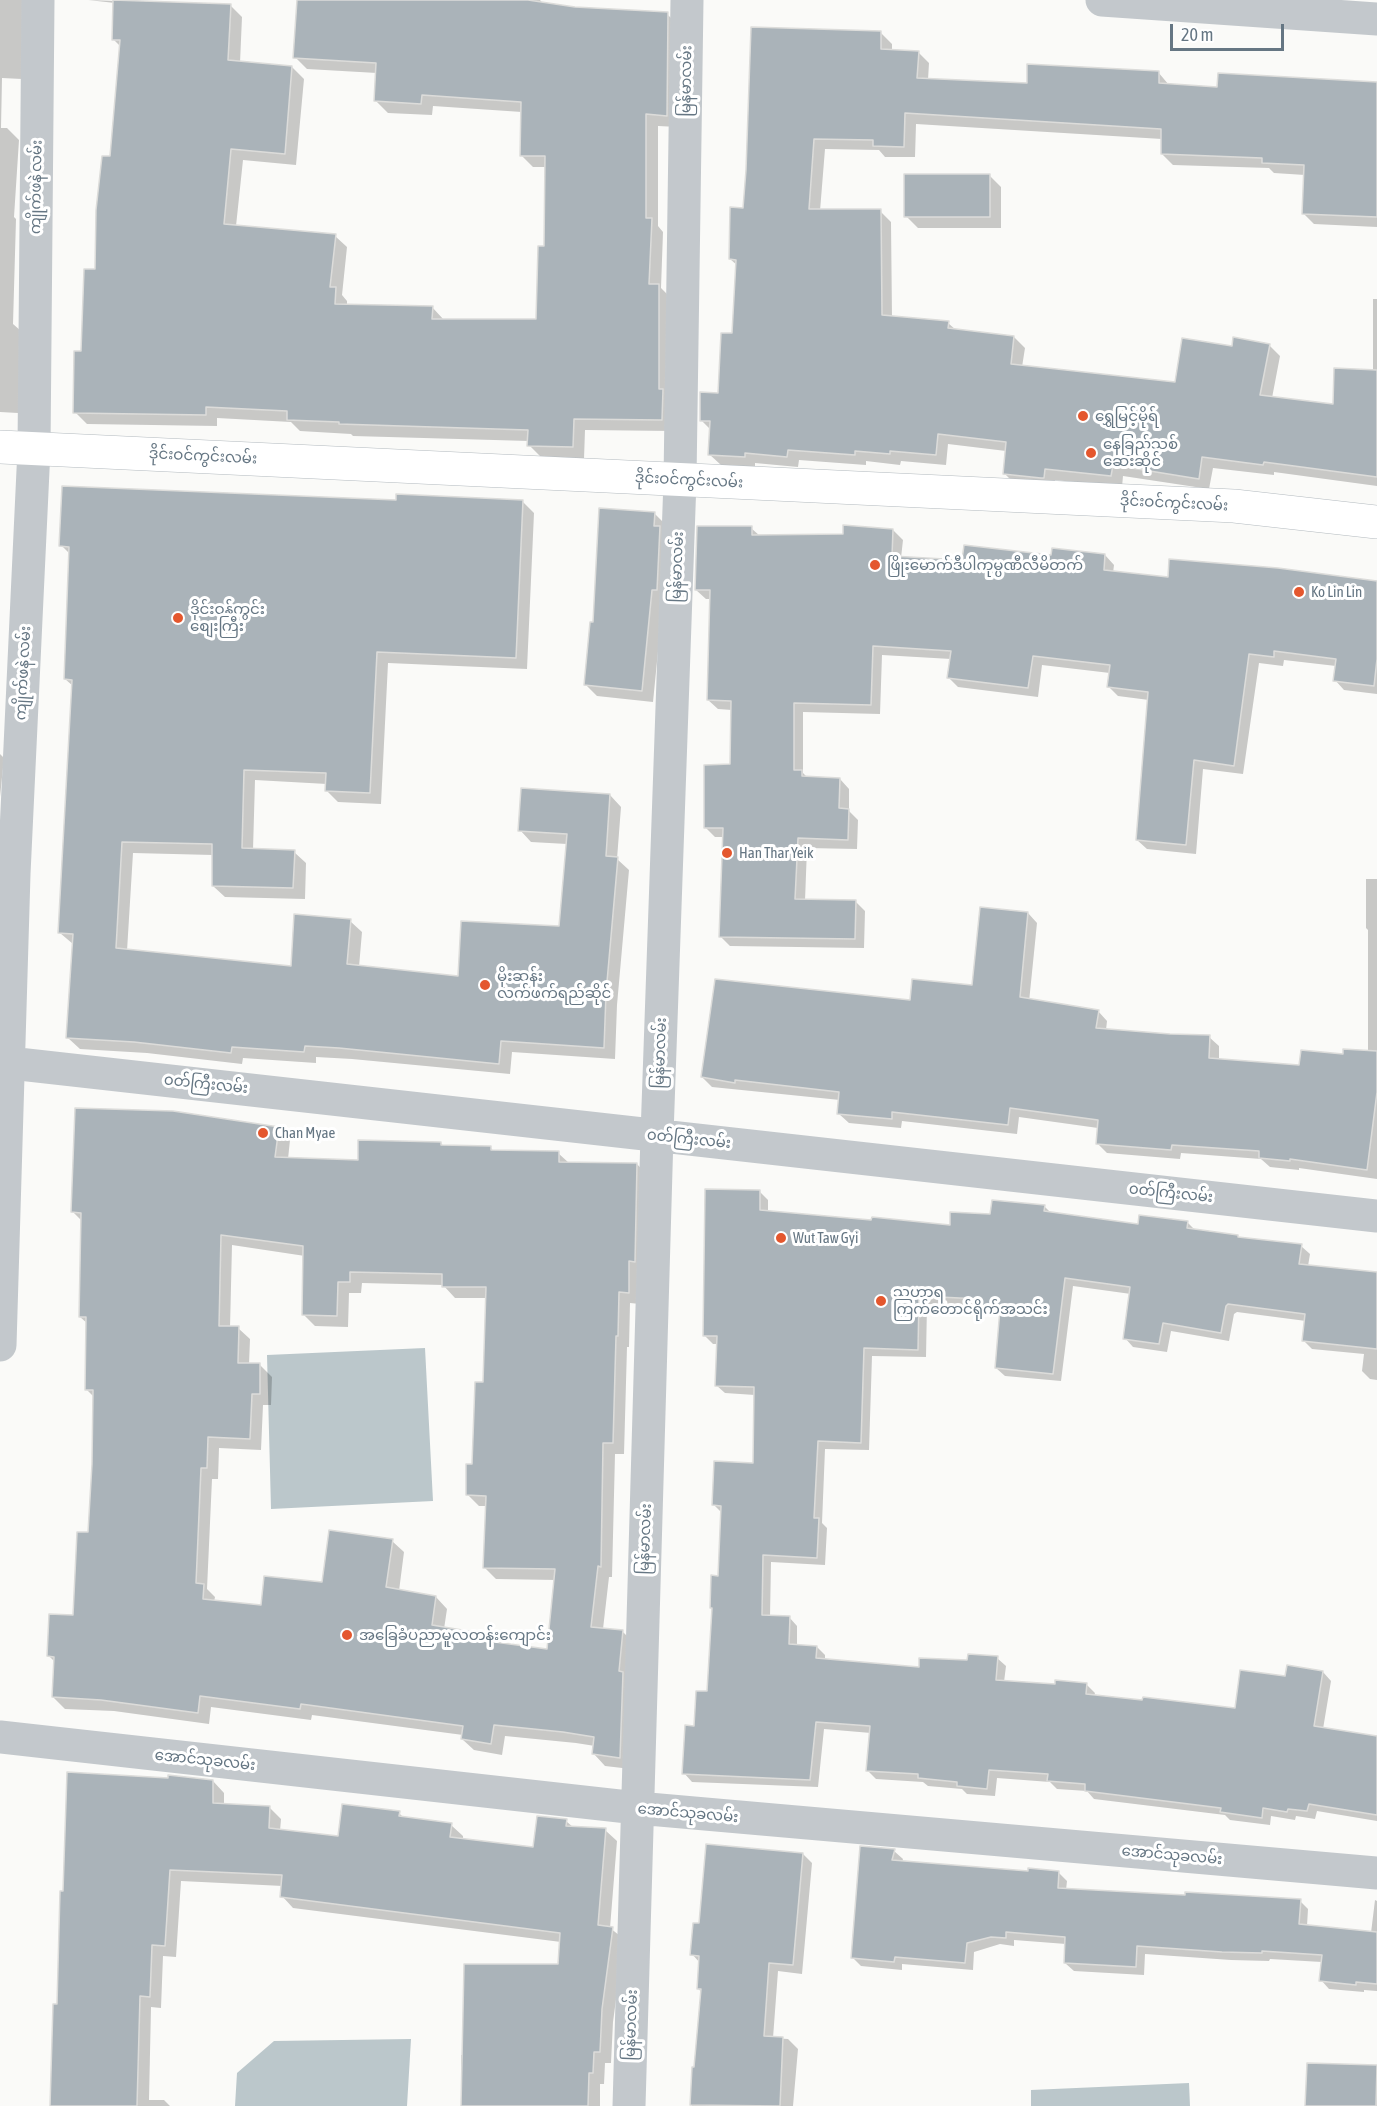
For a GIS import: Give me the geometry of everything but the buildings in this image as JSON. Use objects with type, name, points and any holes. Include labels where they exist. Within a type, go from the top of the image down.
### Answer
[{"type":"street","name":"ကျိုက်ဖနဲ လမ်း","points":[[0,1345],[4,1062],[34,449],[38,0]]},
{"type":"street","name":"မြန်မာလမ်း","points":[[629,2106],[657,1135],[680,480],[687,0]]},
{"type":"street","points":[[1102,0],[1377,19]]},
{"type":"street","name":"ဒိုင်းဝင်ကွင်းလမ်း","points":[[0,447],[1234,506],[1377,522]]},
{"type":"street","name":"၀တ်ကြီးလမ်း","points":[[4,1062],[1377,1216]]},
{"type":"street","name":"အောင်သုခလမ်း","points":[[0,1737],[636,1808],[1377,1873]]},
{"type":"shaded area","points":[[425,1348],[433,1501],[271,1509],[267,1355]]},
{"type":"shaded area","points":[[411,2039],[407,2106],[235,2106],[237,2073],[274,2041]]},
{"type":"shaded area","points":[[1189,2083],[1190,2106],[1031,2106],[1031,2090]]},
{"type":"place","name":"ရွှေမြင့်မိုရ်","points":[[1083,416]]},
{"type":"place","name":"နေခြည်သစ် ဆေးဆိုင်","points":[[1091,453]]},
{"type":"place","name":"ဖြိုးမောက်ဒီပါကုမ္ပဏီလီမိတက်","points":[[875,565]]},
{"type":"place","name":"Ko Lin Lin","points":[[1299,592]]},
{"type":"place","name":"ဒိုင်းဝန်ကွင်း စျေးကြီး","points":[[178,618]]},
{"type":"place","name":"Han Thar Yeik","points":[[727,853]]},
{"type":"place","name":"မိုးဆန်း လက်ဖက်ရည်ဆိုင်","points":[[485,985]]},
{"type":"place","name":"Chan Myae","points":[[263,1133]]},
{"type":"place","name":"Wut Taw Gyi","points":[[781,1238]]},
{"type":"place","name":"သဟာရ ကြက်တောင်ရိုက်အသင်း","points":[[881,1301]]},
{"type":"place","name":"အခြေခံပညာမူလတန်းကျောင်း","points":[[347,1635]]}]
